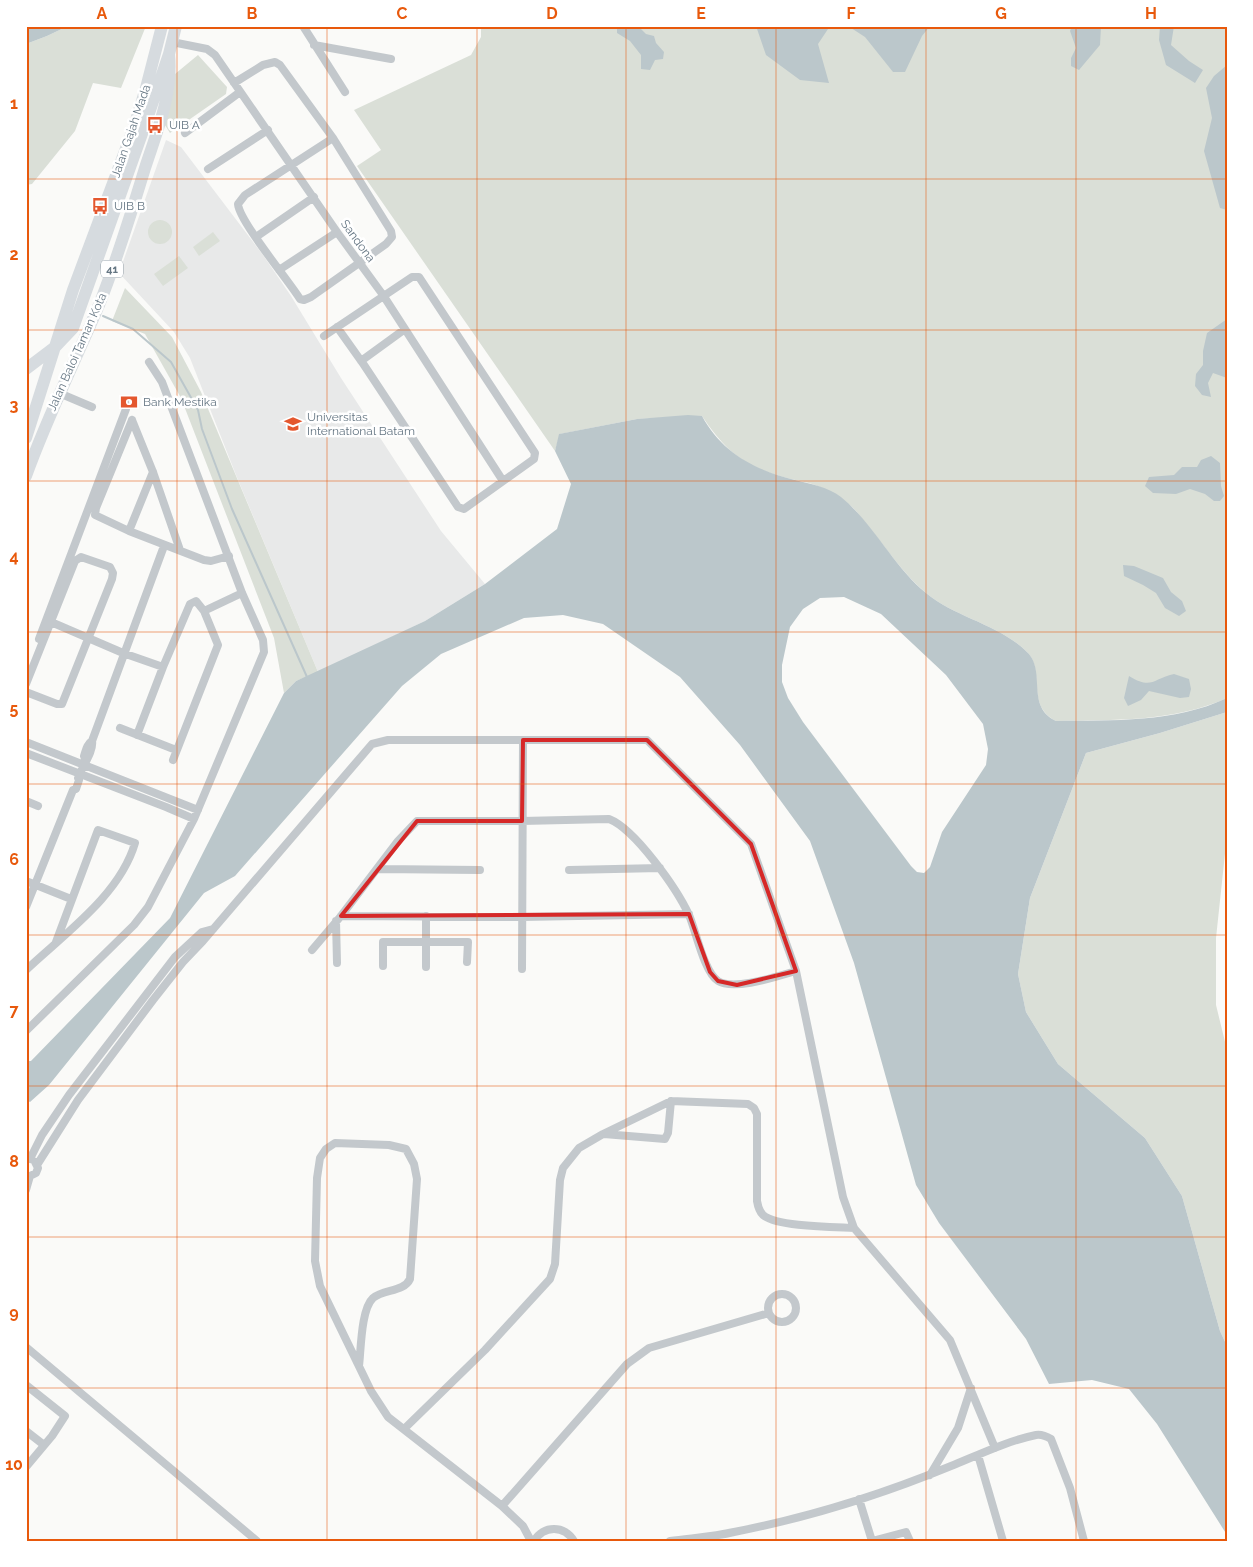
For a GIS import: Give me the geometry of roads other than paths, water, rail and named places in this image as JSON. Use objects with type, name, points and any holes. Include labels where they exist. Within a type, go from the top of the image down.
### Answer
[{"type":"highway","name":"Jalan Gajah Mada","points":[[54,348],[73,290],[134,127],[162,26]]},
{"type":"highway","name":"Jalan Gajah Mada","points":[[26,370],[55,347],[73,328],[171,48],[176,26]]},
{"type":"highway","name":"Jalan Baloi Taman Kota","points":[[26,476],[59,393],[100,303],[132,211],[163,112],[170,80],[171,48]]},
{"type":"highway","points":[[73,290],[75,297],[84,305],[90,306],[100,303]]},
{"type":"highway","name":"Jalan Baloi Taman Kota","points":[[26,438],[54,348]]},
{"type":"street","points":[[303,26],[345,92]]},
{"type":"street","points":[[314,44],[391,59]]},
{"type":"street","name":"Sandona","points":[[171,48],[207,50],[215,55],[314,197],[336,232],[383,295],[502,481]]},
{"type":"street","points":[[234,83],[263,64],[275,62],[280,65],[333,138],[392,234],[386,244],[304,300],[300,299],[256,238],[239,210],[239,201],[245,195],[333,138]]},
{"type":"street","points":[[185,133],[240,92]]},
{"type":"street","points":[[208,170],[268,130]]},
{"type":"street","points":[[256,238],[314,197]]},
{"type":"street","points":[[279,270],[336,232]]},
{"type":"street","points":[[324,336],[383,295],[416,276],[422,280],[535,452],[534,459],[464,509],[458,508],[361,360],[337,327]]},
{"type":"street","points":[[361,360],[405,329]]},
{"type":"street","points":[[26,1031],[134,925],[148,907],[194,819],[264,652],[263,640],[242,593],[162,382],[149,362]]},
{"type":"street","points":[[59,393],[92,407]]},
{"type":"street","points":[[26,672],[126,409],[125,402]]},
{"type":"street","points":[[180,550],[153,472],[132,420],[94,512],[97,517],[164,546],[180,550],[204,560],[211,561],[229,556]]},
{"type":"street","points":[[129,531],[153,472]]},
{"type":"street","points":[[26,907],[73,790],[71,788],[74,778],[78,775],[91,752],[92,741],[123,653],[164,546]]},
{"type":"street","points":[[26,684],[75,561],[78,558],[87,558],[110,568],[112,579],[62,704],[57,704],[26,692]]},
{"type":"street","points":[[204,611],[242,593]]},
{"type":"street","points":[[137,735],[190,604],[196,602],[204,611],[218,645],[172,760]]},
{"type":"street","points":[[51,622],[123,653],[163,667]]},
{"type":"street","points":[[120,728],[176,750]]},
{"type":"street","points":[[26,1190],[28,1176],[36,1173],[37,1165],[78,1100],[152,1000],[372,744],[388,740],[647,740],[751,844],[796,971],[843,1197],[854,1228],[950,1340],[995,1448]]},
{"type":"street","points":[[522,969],[523,740]]},
{"type":"street","points":[[26,742],[84,762],[198,810]]},
{"type":"street","points":[[26,752],[78,775],[136,795],[194,819]]},
{"type":"street","points":[[136,795],[140,786]]},
{"type":"street","points":[[26,801],[38,806]]},
{"type":"street","points":[[312,950],[417,821],[609,819],[618,822],[626,829],[660,868],[689,914],[710,972],[718,981],[736,985],[796,971]]},
{"type":"street","points":[[26,970],[88,913],[111,888],[130,859],[135,843],[98,830],[56,942]]},
{"type":"street","points":[[378,868],[480,870]]},
{"type":"street","points":[[569,870],[660,868]]},
{"type":"street","points":[[26,882],[71,899]]},
{"type":"street","points":[[339,919],[426,916],[522,917],[689,914]]},
{"type":"street","points":[[426,916],[426,967]]},
{"type":"street","points":[[337,963],[339,919]]},
{"type":"street","points":[[37,1165],[28,1160],[69,1095],[175,957],[202,932],[213,929]]},
{"type":"street","points":[[383,966],[383,942],[468,942],[468,962]]},
{"type":"street","points":[[404,1429],[485,1350],[550,1279],[554,1264],[560,1180],[563,1168],[579,1148],[602,1134],[671,1101],[748,1104],[754,1108],[758,1114],[757,1202],[759,1211],[764,1216],[777,1222],[854,1228]]},
{"type":"street","points":[[602,1134],[664,1139],[668,1133],[671,1101]]},
{"type":"street","points":[[359,1366],[364,1321],[370,1302],[380,1294],[405,1286],[410,1279],[418,1179],[414,1164],[406,1149],[389,1145],[335,1143],[326,1149],[320,1158],[317,1178],[314,1261],[320,1286],[371,1391],[388,1417],[502,1506],[523,1526],[532,1541],[546,1530],[560,1529],[566,1532],[574,1541]]},
{"type":"street","points":[[502,1506],[626,1364],[649,1348],[769,1313]]},
{"type":"street","points":[[26,1347],[257,1541]]},
{"type":"street","points":[[26,1385],[65,1415],[64,1419],[26,1467]]},
{"type":"street","points":[[930,1475],[958,1428],[971,1388]]},
{"type":"street","points":[[26,1431],[44,1445]]},
{"type":"street","points":[[670,1541],[733,1537],[859,1499],[930,1475],[995,1448],[1037,1435],[1050,1439],[1070,1488],[1084,1541]]},
{"type":"street","points":[[978,1455],[1002,1541]]},
{"type":"street","points":[[859,1499],[872,1541],[906,1532],[910,1541]]},
{"type":"street","points":[[523,1526],[540,1533]]},
{"type":"waterway","points":[[103,316],[133,329],[171,362],[198,410],[202,429],[232,509],[307,677]]},
{"type":"place","name":"UIB A","points":[[155,125]]},
{"type":"place","name":"UIB B","points":[[100,206]]},
{"type":"place","name":"Bank Mestika","points":[[129,402]]},
{"type":"place","name":"Universitas International Batam","points":[[293,424]]}]
